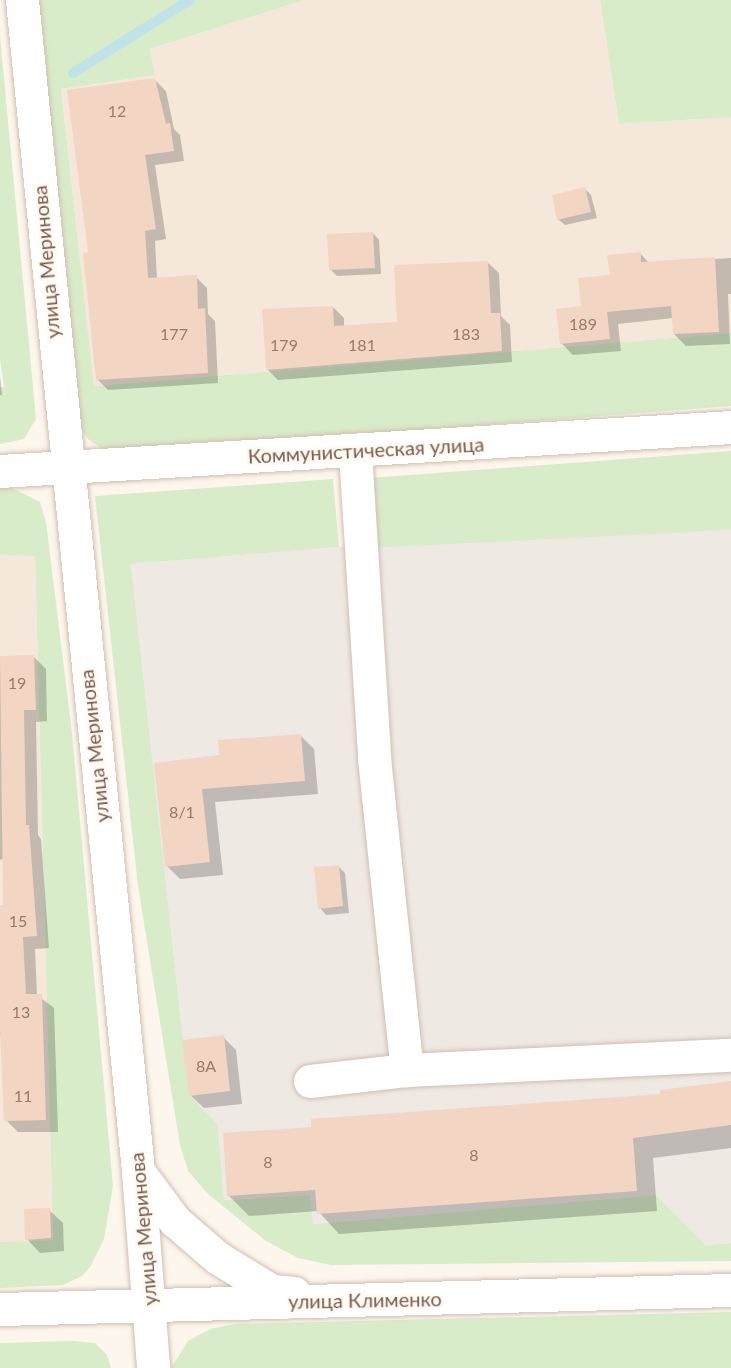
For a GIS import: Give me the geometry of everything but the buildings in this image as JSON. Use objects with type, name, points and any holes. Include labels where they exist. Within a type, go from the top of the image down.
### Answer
[{"type":"street","name":"улица Меринова","points":[[22,0],[65,465],[138,1171],[150,1304],[153,1368]]},
{"type":"street","name":"Коммунистическая улица","points":[[0,471],[65,465],[355,452],[731,427]]},
{"type":"street","points":[[355,452],[374,758],[407,1070]]},
{"type":"street","points":[[310,1081],[407,1070],[731,1055]]},
{"type":"street","points":[[138,1171],[175,1221],[218,1258],[272,1291],[358,1300]]},
{"type":"street","name":"улица Клименко","points":[[0,1309],[731,1290]]},
{"type":"shaded area","points":[[304,0],[600,0],[619,124],[731,117],[731,333],[94,386],[61,89],[155,75],[150,49]]},
{"type":"shaded area","points":[[731,530],[731,1243],[706,1245],[656,1195],[312,1224],[309,1195],[224,1200],[218,1125],[189,1096],[131,564],[339,547]]},
{"type":"shaded area","points":[[0,555],[35,555],[53,1240],[0,1242]]},
{"type":"green space","points":[[38,0],[304,0],[150,49],[155,75],[61,89],[94,386],[731,333],[731,406],[118,453],[104,450],[89,440],[79,427]]},
{"type":"green space","points":[[600,0],[731,0],[731,117],[619,124]]},
{"type":"green space","points":[[0,36],[36,419],[24,439],[0,444],[0,387],[4,387],[0,359]]},
{"type":"green space","points":[[731,451],[731,530],[371,548],[369,478]]},
{"type":"green space","points":[[333,479],[339,547],[131,564],[189,1095],[218,1125],[224,1200],[310,1195],[313,1224],[656,1195],[706,1245],[731,1243],[731,1261],[331,1265],[298,1258],[266,1241],[208,1194],[188,1171],[180,1145],[138,886],[95,496]]},
{"type":"green space","points":[[0,487],[10,487],[40,502],[46,522],[72,733],[113,1186],[104,1239],[90,1267],[82,1276],[63,1285],[0,1288],[0,1242],[53,1240],[35,556],[0,555]]},
{"type":"green space","points":[[731,1312],[731,1368],[171,1368],[188,1341],[210,1329],[235,1324]]},
{"type":"green space","points":[[74,1341],[95,1343],[107,1355],[111,1368],[0,1368],[0,1343]]},
{"type":"waterway","points":[[73,73],[190,0]]}]
